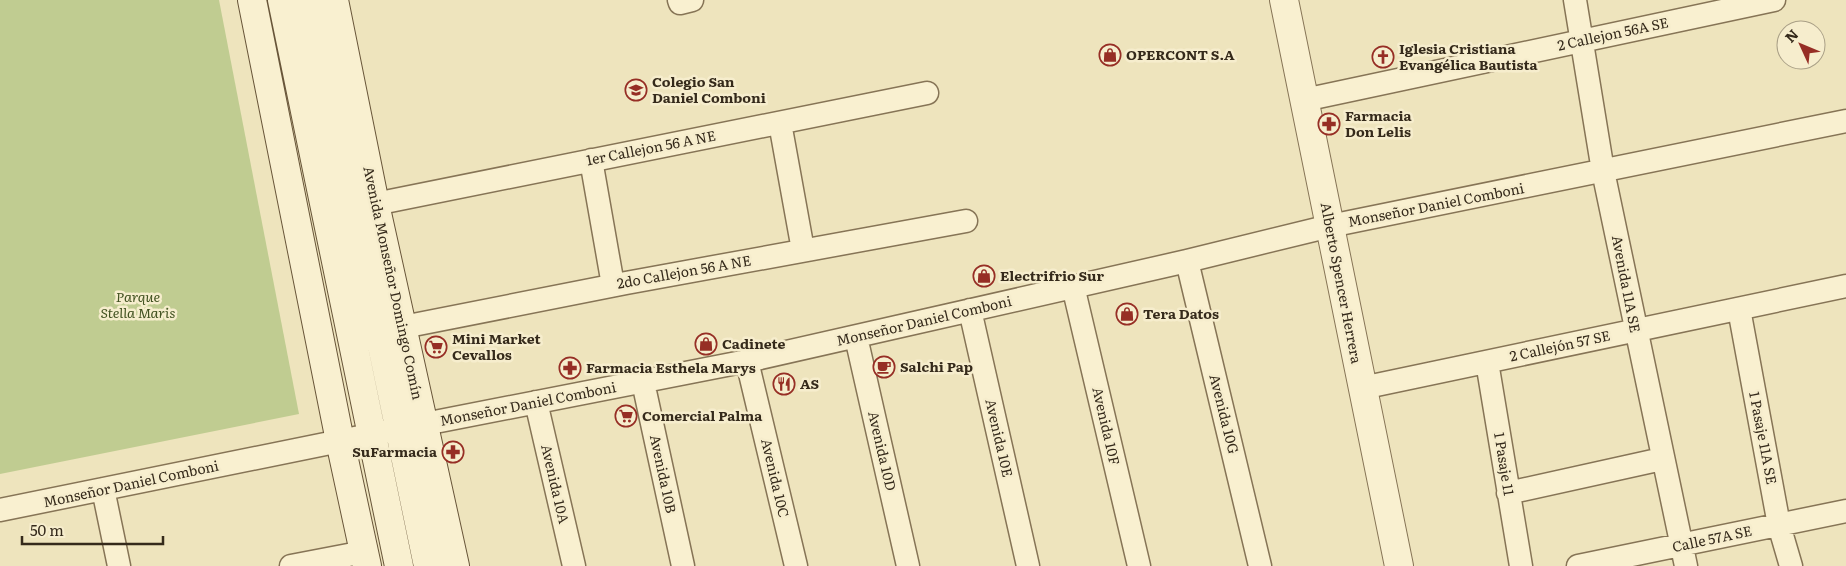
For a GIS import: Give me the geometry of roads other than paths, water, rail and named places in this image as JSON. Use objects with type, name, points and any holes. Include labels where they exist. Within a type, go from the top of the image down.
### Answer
[{"type":"main road","points":[[252,0],[340,441],[366,559]]},
{"type":"main road","points":[[282,0],[399,566]]},
{"type":"main road","name":"Avenida Monseñor Domingo Comín","points":[[310,0],[411,426],[455,566]]},
{"type":"main road","name":"Avenida Monseñor Domingo Comín","points":[[334,0],[375,204],[403,327],[411,426],[428,566]]},
{"type":"main road","name":"Alberto Spencer Herrera","points":[[1284,0],[1399,566]]},
{"type":"street","name":"Avenida 11A SE","points":[[1575,0],[1604,171],[1683,556]]},
{"type":"street","name":"2 Callejon 56A SE","points":[[1304,100],[1582,41],[1743,3],[1774,0]]},
{"type":"street","name":"1er Callejon 56 A NE","points":[[375,204],[928,93]]},
{"type":"street","name":"Monseñor Daniel Comboni","points":[[0,510],[411,426],[747,361],[1187,261],[1330,226],[1846,121]]},
{"type":"street","points":[[780,123],[803,250]]},
{"type":"street","points":[[591,160],[613,285]]},
{"type":"street","name":"2do Callejon 56 A NE","points":[[403,327],[613,285],[966,221]]},
{"type":"street","name":"Avenida 10G","points":[[1187,261],[1260,566]]},
{"type":"street","name":"Avenida 10F","points":[[1073,286],[1139,566]]},
{"type":"street","name":"2 Callejón 57 SE","points":[[1362,388],[1846,286]]},
{"type":"street","name":"1 Pasaje 11A SE","points":[[1739,309],[1779,525],[1791,566]]},
{"type":"street","name":"Avenida 10E","points":[[970,310],[1028,566]]},
{"type":"street","name":"Avenida 10D","points":[[856,337],[908,566]]},
{"type":"street","name":"Avenida 10C","points":[[747,361],[796,566]]},
{"type":"street","name":"1 Pasaje 11","points":[[1487,362],[1521,566]]},
{"type":"street","name":"Avenida 10B","points":[[643,382],[683,566]]},
{"type":"street","name":"Avenida 10A","points":[[536,402],[574,566]]},
{"type":"street","points":[[1508,493],[1662,459]]},
{"type":"street","points":[[104,489],[119,566]]},
{"type":"street","name":"Calle 57A SE","points":[[1578,566],[1683,556],[1779,525],[1846,511]]},
{"type":"street","points":[[291,566],[366,559]]},
{"type":"place","name":"OPERCONT S.A","points":[[1110,55]]},
{"type":"place","name":"Iglesia Cristiana Evangélica Bautista","points":[[1383,57]]},
{"type":"place","name":"Colegio San Daniel Comboni","points":[[636,90]]},
{"type":"place","name":"Farmacia Don Lelis","points":[[1329,124]]},
{"type":"place","name":"Electrifrio Sur","points":[[984,276]]},
{"type":"place","name":"Tera Datos","points":[[1127,314]]},
{"type":"place","name":"Cadinete","points":[[706,344]]},
{"type":"place","name":"Mini Market Cevallos","points":[[436,347]]},
{"type":"place","name":"Salchi Pap","points":[[884,367]]},
{"type":"place","name":"Farmacia Esthela Marys","points":[[570,368]]},
{"type":"place","name":"AS","points":[[784,384]]},
{"type":"place","name":"Comercial Palma","points":[[626,416]]},
{"type":"place","name":"SuFarmacia","points":[[453,452]]},
{"type":"park label","name":"Parque Stella Maris","points":[[138,306]]}]
